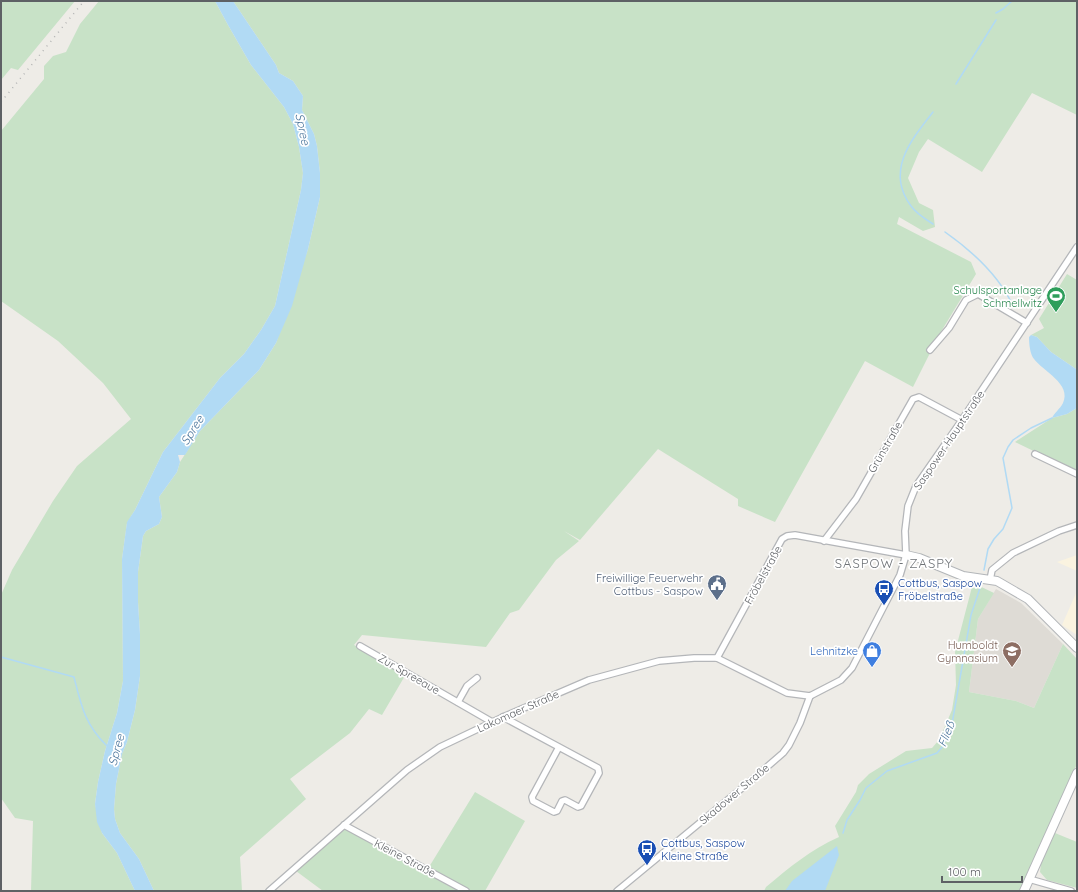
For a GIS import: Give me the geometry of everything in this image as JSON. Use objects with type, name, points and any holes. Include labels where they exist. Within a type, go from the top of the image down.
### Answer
[{"type":"street","name":"Saspower Hauptstraße","points":[[810,696],[841,680],[852,668],[900,575],[906,555],[905,531],[908,506],[914,490],[1077,247]]},
{"type":"street","points":[[930,350],[949,328],[966,300],[978,294],[1027,323]]},
{"type":"street","name":"Grünstraße","points":[[824,541],[856,499],[912,399],[919,397],[962,420]]},
{"type":"street","points":[[1035,454],[1077,474]]},
{"type":"street","points":[[990,580],[992,570],[1013,553],[1059,531],[1077,525]]},
{"type":"street","name":"Fröbelstraße","points":[[717,658],[782,539],[786,536],[795,535],[906,555]]},
{"type":"street","points":[[906,555],[919,558],[963,576],[998,581],[1028,599],[1077,648]]},
{"type":"street","name":"Zur Spreeaue","points":[[360,646],[492,722]]},
{"type":"street","name":"Lakomaer Straße","points":[[269,891],[406,770],[440,747],[503,717],[583,682],[659,661],[717,658],[787,693],[810,696]]},
{"type":"street","points":[[458,702],[467,686],[477,678]]},
{"type":"street","name":"Skadower Straße","points":[[617,891],[783,753],[789,745],[800,723],[810,696]]},
{"type":"street","points":[[503,717],[559,747],[598,768],[599,773],[581,806],[578,807],[566,800],[562,801],[557,811],[554,812],[533,801],[532,797],[559,747]]},
{"type":"street","points":[[1024,891],[1077,773]]},
{"type":"street","name":"Kleine Straße","points":[[344,825],[466,891]]},
{"type":"street","points":[[1029,879],[1071,891]]},
{"type":"shaded area","points":[[1077,555],[1077,571],[1057,562]]},
{"type":"shaded area","name":"Humboldt Gymnasium","points":[[996,589],[1021,603],[1063,644],[1034,708],[1016,701],[969,692],[978,619]]},
{"type":"shaded area","points":[[1077,591],[1077,635],[1062,625]]},
{"type":"green space","points":[[1,1],[75,1],[18,70],[11,68],[1,80]]},
{"type":"green space","points":[[99,1],[215,1],[251,65],[284,107],[293,124],[299,147],[303,173],[301,190],[275,306],[261,330],[244,354],[220,378],[163,452],[135,510],[127,523],[122,559],[123,681],[117,713],[105,751],[95,804],[102,833],[117,853],[135,891],[31,891],[33,821],[15,818],[1,798],[1,595],[12,570],[53,501],[77,466],[131,419],[103,383],[58,341],[1,301],[1,131],[44,79],[44,66],[53,56],[66,52],[80,24]]},
{"type":"green space","points":[[233,1],[1077,1],[1077,115],[1032,93],[982,172],[928,139],[919,152],[908,178],[919,203],[933,210],[935,227],[923,231],[899,217],[897,224],[971,262],[976,274],[939,335],[913,387],[865,361],[775,522],[738,506],[738,499],[658,449],[580,540],[564,531],[579,541],[556,560],[519,610],[510,613],[486,647],[362,635],[354,645],[406,674],[382,715],[369,709],[350,733],[290,779],[306,799],[240,857],[242,891],[154,891],[139,859],[120,833],[115,819],[114,809],[116,784],[122,754],[127,742],[135,710],[140,676],[138,572],[143,536],[146,531],[159,524],[162,517],[159,497],[177,472],[180,462],[200,431],[259,370],[276,343],[308,249],[320,197],[320,173],[317,146],[314,134],[302,110],[303,96],[293,81],[279,73],[276,65]]},
{"type":"green space","points":[[1067,274],[1077,280],[1077,371],[1051,352],[1037,337],[1031,335],[1044,328],[1039,319]]},
{"type":"green space","points":[[1077,408],[1077,472],[1015,442],[1052,418],[1067,414]]},
{"type":"green space","points":[[973,583],[994,593],[978,619],[969,692],[1016,701],[1034,708],[1063,644],[1077,659],[1077,764],[1019,891],[764,891],[766,887],[801,859],[819,847],[839,837],[835,826],[856,792],[858,785],[869,774],[906,751],[932,748],[939,740],[952,710],[956,685],[955,652]]},
{"type":"green space","points":[[475,792],[525,821],[485,891],[323,891],[296,871],[348,824],[429,867]]},
{"type":"green space","points":[[1055,833],[1077,842],[1077,888],[1047,880],[1040,872],[1041,864]]},
{"type":"water","name":"Spree","points":[[215,1],[233,1],[276,65],[279,73],[293,81],[303,96],[302,110],[314,134],[317,146],[320,173],[320,197],[308,249],[292,306],[276,343],[259,370],[200,431],[185,455],[178,455],[180,462],[177,472],[159,497],[162,517],[159,524],[146,531],[143,536],[138,572],[140,676],[135,710],[127,742],[122,754],[116,784],[114,809],[115,819],[120,833],[139,859],[154,891],[135,891],[117,853],[102,833],[97,822],[95,804],[105,751],[117,713],[123,681],[122,559],[127,522],[135,510],[163,452],[220,378],[244,354],[261,330],[275,306],[301,190],[303,173],[299,147],[293,124],[284,107],[251,65]]},
{"type":"water","points":[[1031,335],[1037,337],[1051,352],[1077,371],[1077,408],[1067,414],[1052,418],[1063,403],[1065,396],[1064,390],[1055,378],[1038,364],[1033,357],[1029,343],[1029,337]]},
{"type":"water","points":[[837,846],[839,855],[825,891],[785,891],[792,881]]},
{"type":"waterway","points":[[996,13],[1012,1]]},
{"type":"waterway","points":[[956,84],[996,20]]},
{"type":"waterway","points":[[933,112],[917,134],[904,156],[900,180],[904,193],[911,206],[933,224]]},
{"type":"waterway","points":[[945,232],[965,247],[984,265],[1001,285],[1014,308]]},
{"type":"waterway","name":"Fließ","points":[[984,570],[988,549],[1003,529],[1012,508],[1003,458],[1013,440],[1031,428],[1052,418]]},
{"type":"waterway","name":"Fließ","points":[[843,833],[847,820],[866,788],[887,771],[937,753],[943,746],[952,724],[971,615],[981,585]]},
{"type":"waterway","name":"Spree","points":[[1,657],[74,677],[85,714],[94,730],[107,746]]},
{"type":"railway","points":[[1,102],[84,1]]},
{"type":"place","name":"Schulsportanlage Schmellwitz","points":[[1056,313]]},
{"type":"place","name":"Freiwillige Feuerwehr Cottbus - Saspow","points":[[717,601]]},
{"type":"place","name":"Cottbus, Saspow Fröbelstraße","points":[[884,606]]},
{"type":"place","name":"Lehnitzke","points":[[872,668]]},
{"type":"place","name":"Humboldt Gymnasium","points":[[1012,668]]},
{"type":"place","name":"Cottbus, Saspow Kleine Straße","points":[[647,866]]},
{"type":"district","name":"SASPOW - ZASPY","points":[[894,563]]}]
